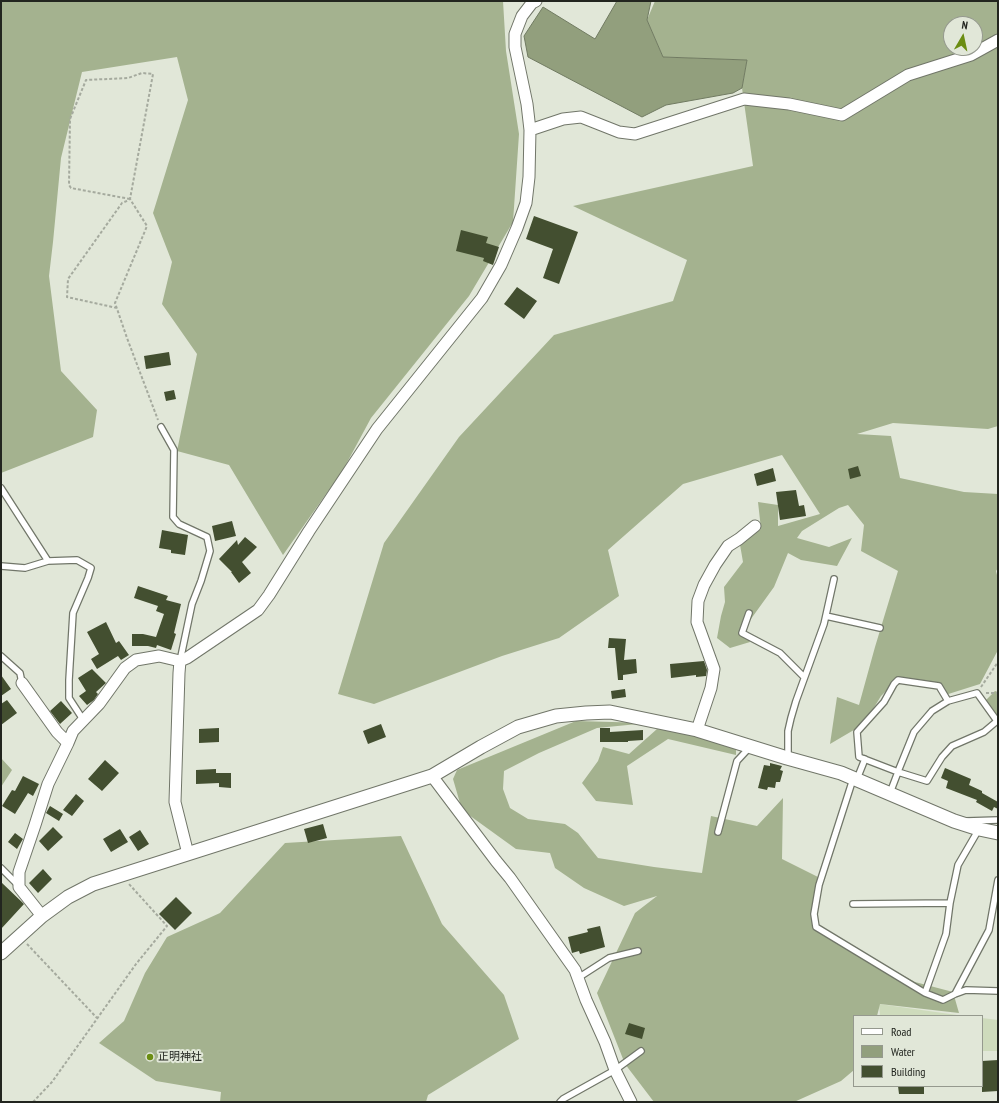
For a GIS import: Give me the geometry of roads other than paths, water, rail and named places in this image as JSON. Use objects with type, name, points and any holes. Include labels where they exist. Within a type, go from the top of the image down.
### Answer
[{"type":"street","points":[[42,916],[19,887],[19,872],[48,784],[73,731],[99,704],[126,668],[136,660],[159,656],[180,661],[187,658],[258,610],[377,429],[482,298],[502,265],[526,203],[529,177],[530,130],[527,104],[515,47],[515,34],[522,16],[532,3],[536,1]]},
{"type":"street","points":[[530,130],[563,119],[581,117],[619,132],[635,134],[744,99],[789,104],[842,115],[908,75],[971,55],[998,40]]},
{"type":"street","points":[[697,730],[711,688],[714,669],[698,622],[698,601],[704,585],[728,546],[739,540],[754,526]]},
{"type":"street","points":[[180,661],[175,802],[188,854]]},
{"type":"street","points":[[22,683],[57,732],[68,743]]},
{"type":"street","points":[[1,953],[42,916],[68,897],[93,884],[432,776],[518,727],[556,716],[610,712],[697,730],[788,759],[841,773],[954,821],[979,830],[998,833]]},
{"type":"street","points":[[432,776],[510,878],[575,970],[615,1070],[631,1102]]},
{"type":"lane","points":[[161,427],[174,450],[173,517],[179,524],[207,537],[210,552],[192,604],[180,661]]},
{"type":"lane","points":[[1,488],[48,561]]},
{"type":"lane","points":[[1,566],[25,568],[48,561],[77,560],[91,568],[73,613],[69,680],[70,698],[84,721]]},
{"type":"lane","points":[[788,759],[788,731],[796,701],[824,624],[834,579]]},
{"type":"lane","points":[[749,613],[742,633],[780,653],[804,678]]},
{"type":"lane","points":[[826,616],[880,628]]},
{"type":"lane","points":[[1,656],[20,672],[22,683]]},
{"type":"lane","points":[[890,794],[898,772],[914,732],[932,711],[948,700],[977,693],[996,722],[984,732],[952,746],[927,781],[898,772],[859,756],[857,732],[884,702],[894,684],[898,680],[939,686],[948,700]]},
{"type":"lane","points":[[718,832],[737,761],[750,747]]},
{"type":"lane","points":[[865,759],[855,779],[819,885],[814,914],[816,927],[925,993],[943,1000],[966,990],[998,991]]},
{"type":"lane","points":[[954,821],[998,820]]},
{"type":"lane","points":[[925,993],[946,934],[950,903],[958,865],[979,830]]},
{"type":"lane","points":[[1,868],[19,887]]},
{"type":"lane","points":[[955,994],[989,930],[998,880]]},
{"type":"lane","points":[[853,904],[950,903]]},
{"type":"lane","points":[[578,978],[609,958],[638,951]]},
{"type":"lane","points":[[560,1102],[615,1070],[640,1051]]},
{"type":"water","points":[[617,1],[651,1],[647,20],[663,57],[747,60],[742,88],[733,93],[666,105],[642,117],[528,57],[524,36],[543,7],[595,39]]},
{"type":"place","name":"正明神社","points":[[150,1057]]}]
